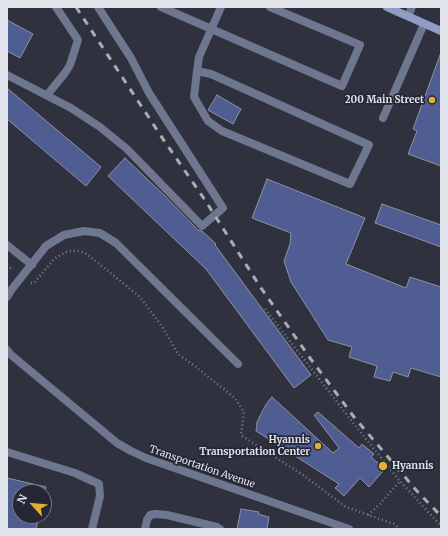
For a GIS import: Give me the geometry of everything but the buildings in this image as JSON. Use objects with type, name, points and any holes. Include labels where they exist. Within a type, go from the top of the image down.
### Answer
[{"type":"main road","points":[[387,7],[441,31]]},
{"type":"lane","points":[[47,95],[68,69],[78,40],[56,7]]},
{"type":"lane","points":[[7,75],[71,108],[100,127],[127,149],[202,226],[223,208],[149,93],[132,58],[98,7]]},
{"type":"lane","points":[[161,7],[342,86],[360,45],[270,7]]},
{"type":"lane","points":[[197,71],[211,74],[369,145],[350,184],[222,131],[208,121],[194,97],[197,71],[199,57],[222,7]]},
{"type":"lane","points":[[408,16],[412,7]]},
{"type":"lane","points":[[383,118],[424,24]]},
{"type":"lane","points":[[7,297],[46,246],[64,235],[84,231],[100,233],[116,243],[238,364]]},
{"type":"lane","points":[[7,245],[32,265]]},
{"type":"lane","name":"Transportation Avenue","points":[[7,350],[118,443],[131,451],[349,529]]},
{"type":"lane","points":[[7,452],[75,473],[99,484],[100,496],[92,529]]},
{"type":"lane","points":[[145,529],[150,515],[156,514],[167,515],[220,529]]},
{"type":"path","points":[[34,283],[54,260],[64,252],[79,251],[87,254],[140,297],[163,328],[178,354],[235,398],[244,412],[241,435],[303,475],[346,507],[394,524],[400,529]]},
{"type":"path","points":[[265,309],[400,482],[441,526]]},
{"type":"path","points":[[368,515],[400,482]]},
{"type":"railway","points":[[76,7],[205,200],[259,285],[310,358],[354,417],[416,490],[441,516]]},
{"type":"place","name":"200 Main Street","points":[[432,100]]},
{"type":"place","name":"Hyannis Transportation Center","points":[[318,446]]},
{"type":"place","name":"Hyannis","points":[[383,466]]}]
